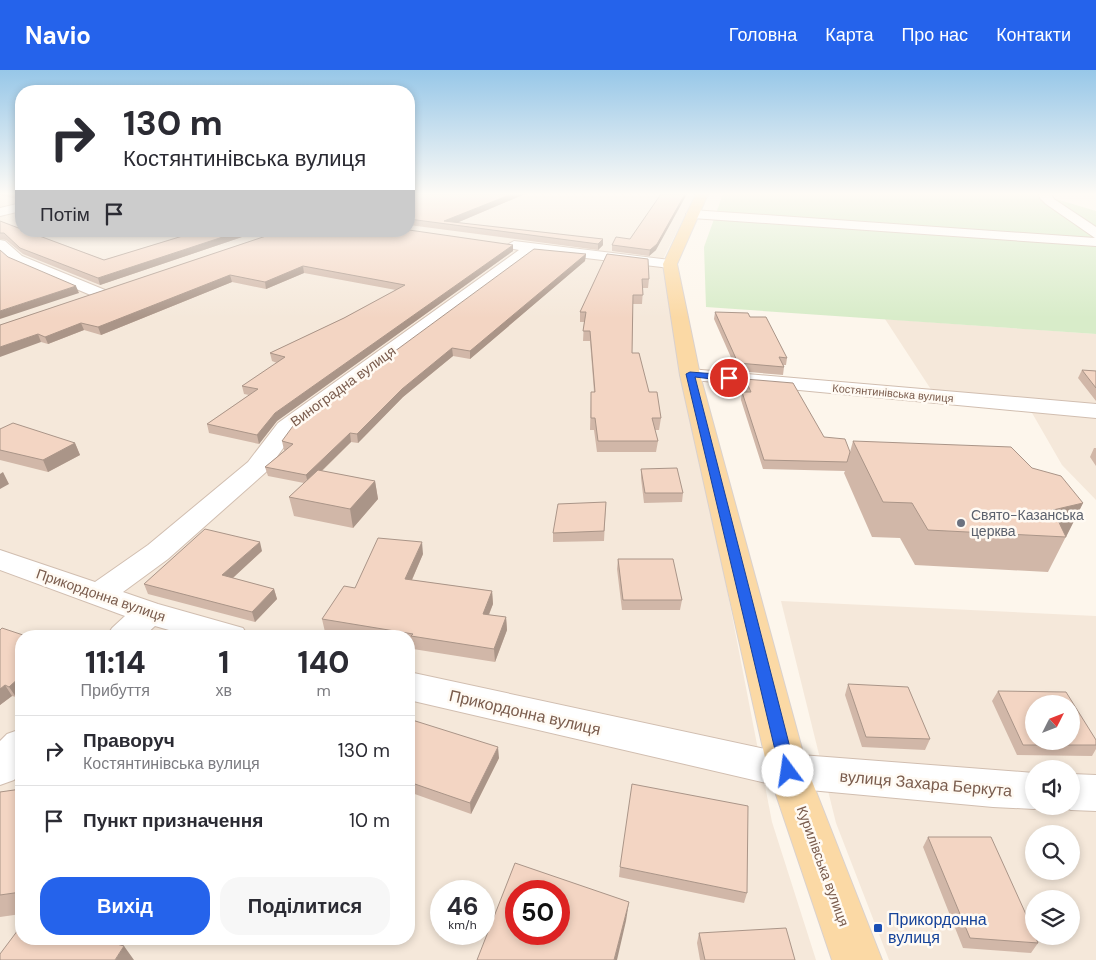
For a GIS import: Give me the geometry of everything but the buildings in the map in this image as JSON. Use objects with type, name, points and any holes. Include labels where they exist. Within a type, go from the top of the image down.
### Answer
[{"type":"main road","points":[[670,264],[683,236]]},
{"type":"main road","name":"Курилівська вулиця","points":[[670,264],[690,374],[788,771],[856,960]]},
{"type":"street","points":[[1028,236],[1096,242]]},
{"type":"street","points":[[0,244],[16,259],[99,293]]},
{"type":"street","points":[[503,244],[670,264]]},
{"type":"street","name":"Виноградна вулиця","points":[[98,595],[158,552],[257,466],[286,428],[531,248]]},
{"type":"street","points":[[81,299],[118,287]]},
{"type":"street","name":"Костянтинівська вулиця","points":[[690,374],[1096,411]]},
{"type":"street","name":"Прикордонна вулиця","points":[[0,559],[149,613],[210,630]]},
{"type":"street","points":[[131,630],[149,613]]},
{"type":"street","name":"Прикордонна вулиця","points":[[415,687],[788,771]]},
{"type":"street","points":[[0,768],[15,752]]},
{"type":"street","name":"вулиця Захара Беркута","points":[[788,771],[1025,791]]},
{"type":"street","points":[[1080,792],[1096,793]]},
{"type":"shaded area","points":[[0,236],[675,236],[663,259],[772,822],[816,960],[0,960]]},
{"type":"shaded area","points":[[885,319],[1096,334],[1096,500],[1062,465],[1024,399],[932,391]]},
{"type":"shaded area","points":[[781,601],[1096,616],[1096,960],[889,960],[836,823]]},
{"type":"green space","points":[[708,236],[1096,236],[1096,334],[706,307],[704,247]]},
{"type":"place","name":"Свято-Казанська церква","points":[[961,523]]},
{"type":"place","name":"Прикордонна вулиця","points":[[878,928]]},
{"type":"route","points":[[729,378],[690,374],[788,771]]}]
